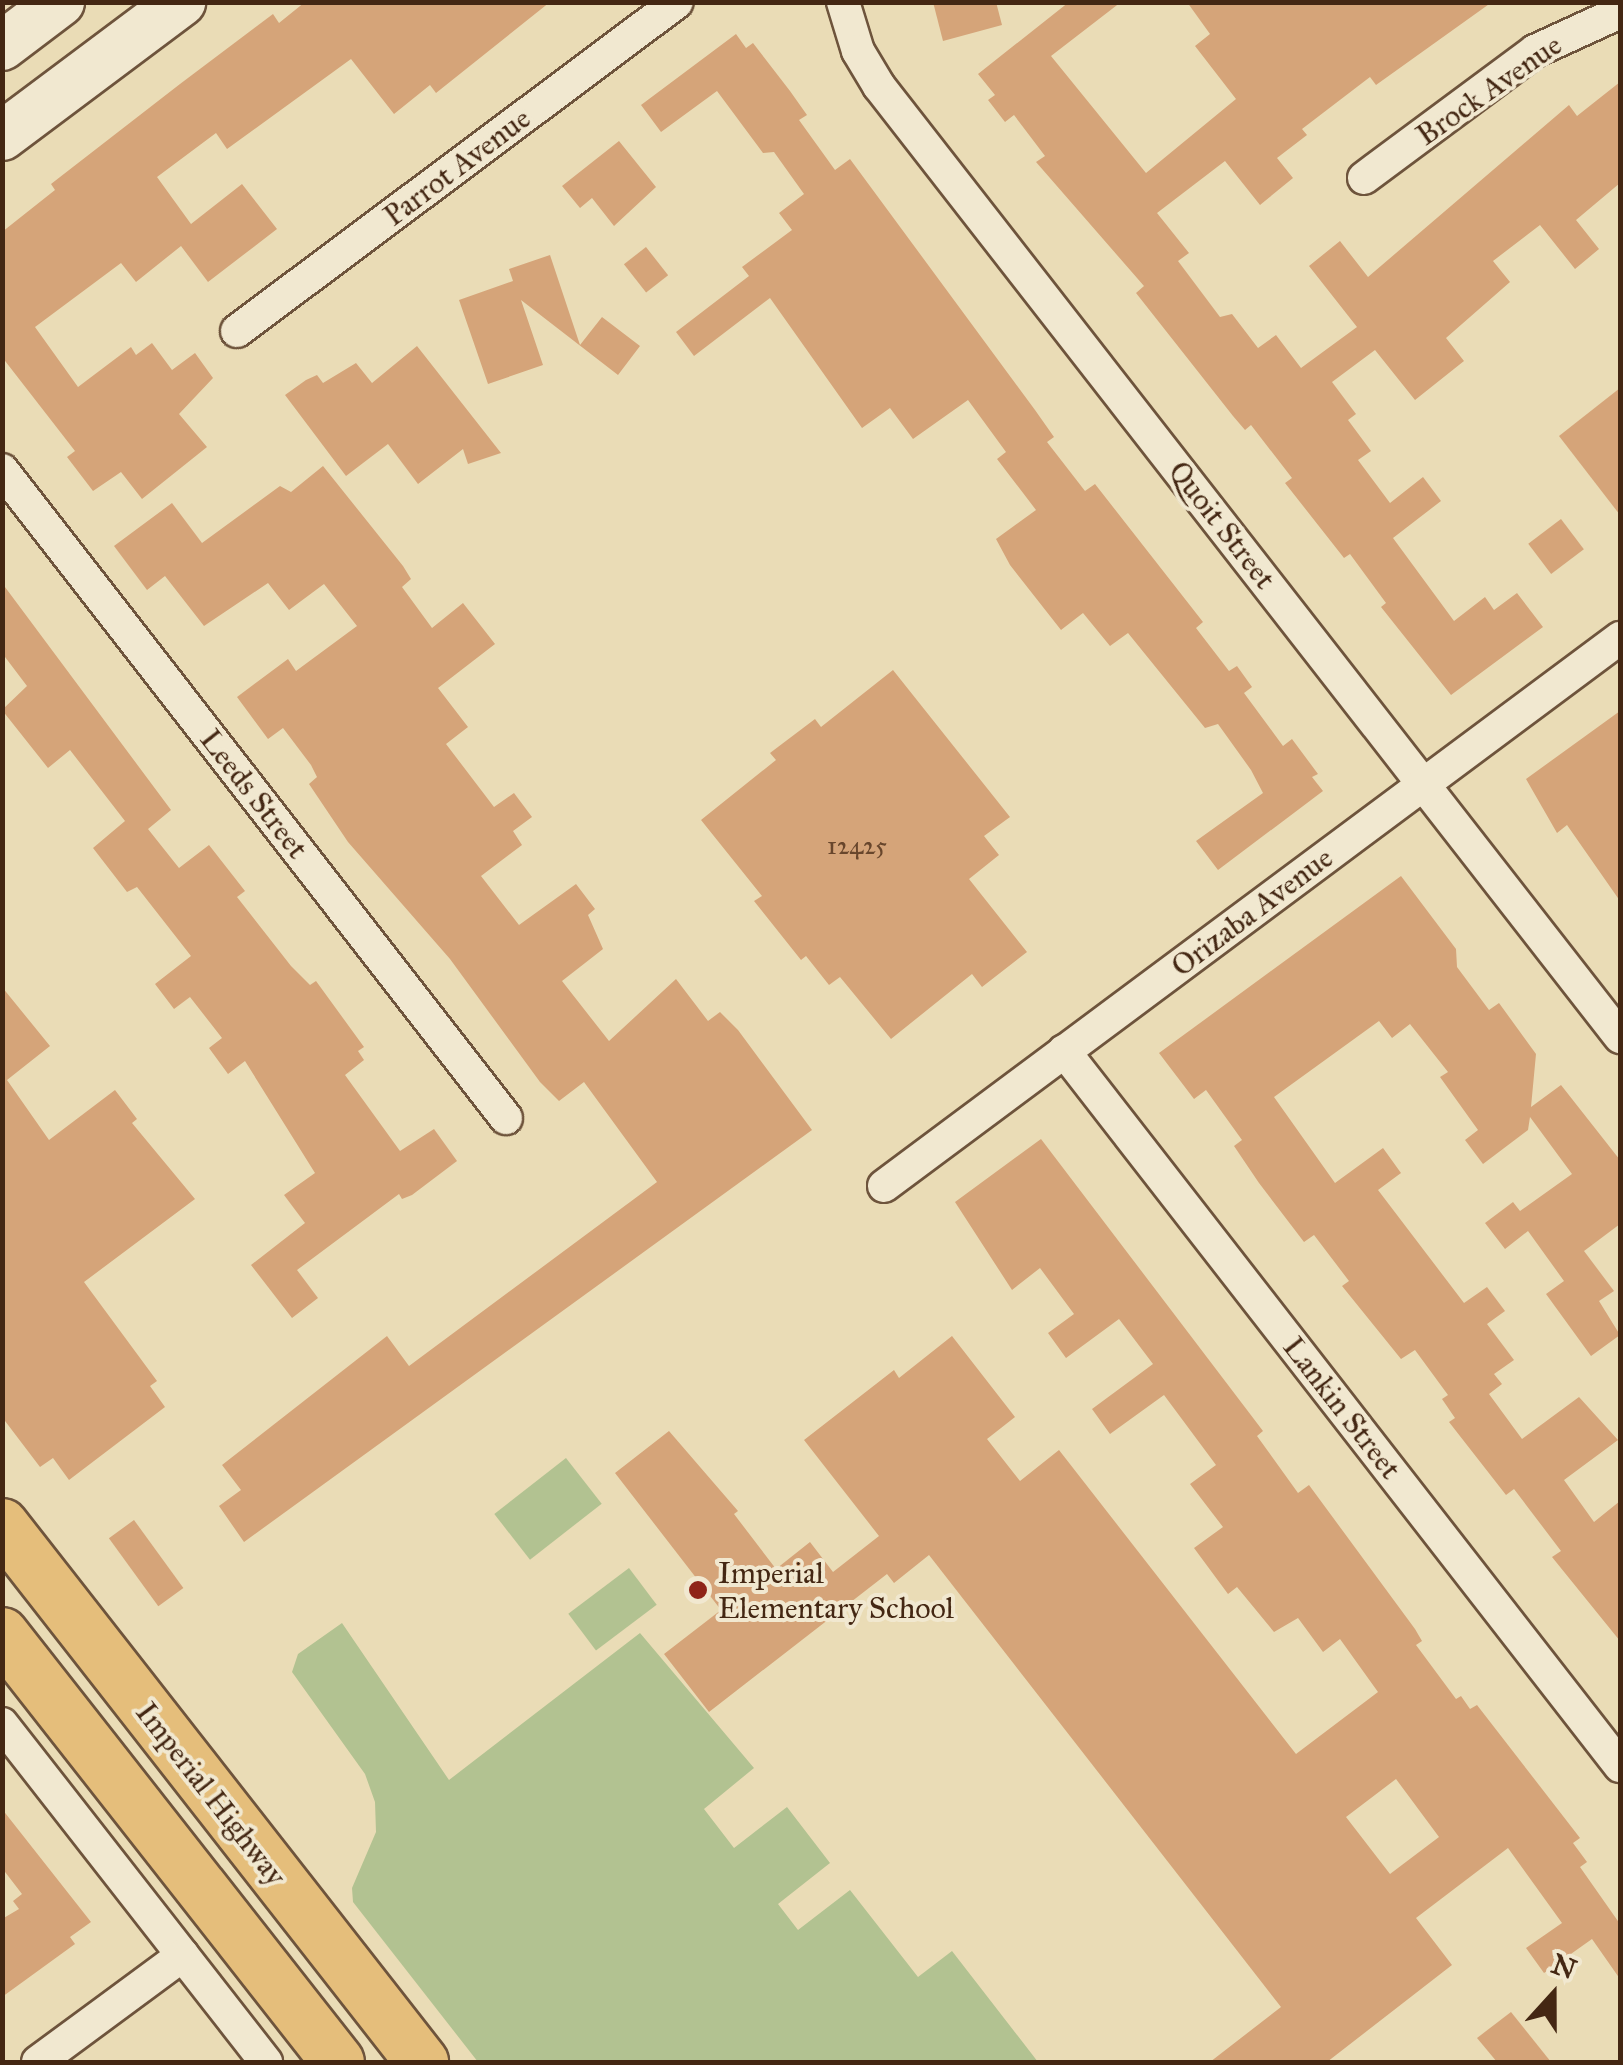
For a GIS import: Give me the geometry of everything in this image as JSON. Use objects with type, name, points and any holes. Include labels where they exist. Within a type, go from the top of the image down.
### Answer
[{"type":"main road","points":[[2,46],[60,2]]},
{"type":"main road","points":[[2,136],[181,2]]},
{"type":"main road","name":"Imperial Highway","points":[[2,1525],[422,2062]]},
{"type":"main road","points":[[2,1634],[338,2062]]},
{"type":"street","name":"Parrot Avenue","points":[[237,330],[677,2]]},
{"type":"street","name":"Quoit Street","points":[[843,2],[858,51],[879,86],[1620,1037]]},
{"type":"street","name":"Brock Avenue","points":[[1364,178],[1535,52],[1620,12]]},
{"type":"street","name":"Leeds Street","points":[[2,470],[506,1118]]},
{"type":"street","name":"Orizaba Avenue","points":[[884,1186],[1620,638]]},
{"type":"street","name":"Lankin Street","points":[[1064,1051],[1620,1766]]},
{"type":"street","points":[[2,1724],[266,2062]]},
{"type":"street","points":[[38,2062],[183,1955]]},
{"type":"green space","points":[[566,1458],[602,1504],[530,1560],[494,1514]]},
{"type":"green space","points":[[629,1568],[657,1605],[596,1650],[568,1614]]},
{"type":"green space","points":[[342,1623],[449,1780],[640,1633],[754,1768],[704,1809],[734,1848],[787,1807],[830,1863],[778,1904],[798,1930],[850,1890],[918,1977],[952,1951],[1038,2062],[478,2062],[353,1902],[352,1888],[376,1832],[375,1802],[365,1774],[292,1672],[298,1654]]},
{"type":"building","points":[[305,2],[550,2],[436,93],[430,85],[394,114],[351,59],[227,149],[216,133],[157,177],[191,224],[242,184],[277,229],[208,282],[181,246],[136,282],[121,263],[35,327],[78,387],[131,347],[136,355],[152,343],[172,370],[195,353],[213,378],[179,414],[207,447],[142,499],[121,472],[93,491],[67,457],[75,451],[2,357],[2,232],[55,190],[51,184],[180,84],[273,14],[279,23]]},
{"type":"building","points":[[933,2],[996,2],[1002,25],[943,41]]},
{"type":"building","points":[[1069,2],[1121,2],[1051,56],[1146,173],[1236,99],[1195,46],[1210,34],[1187,2],[1492,2],[1376,85],[1370,77],[1302,129],[1307,135],[1277,158],[1293,178],[1260,205],[1225,161],[1157,213],[1189,253],[1178,261],[1220,317],[1232,314],[1258,348],[1276,335],[1301,368],[1357,327],[1309,266],[1340,241],[1368,277],[1569,105],[1577,116],[1620,82],[1620,183],[1576,220],[1599,249],[1575,269],[1540,225],[1493,261],[1510,282],[1446,338],[1464,361],[1415,400],[1375,350],[1332,382],[1356,414],[1348,420],[1371,451],[1358,460],[1390,503],[1423,477],[1441,501],[1393,538],[1454,621],[1485,597],[1494,610],[1517,593],[1543,627],[1451,695],[1381,607],[1386,603],[1350,554],[1344,558],[1285,483],[1292,478],[1251,425],[1245,430],[1136,293],[1144,286],[1036,162],[1045,156],[1014,115],[1005,122],[988,100],[995,95],[978,74]]},
{"type":"building","points":[[736,34],[746,48],[753,43],[790,91],[807,115],[799,120],[835,170],[850,159],[1054,437],[1047,442],[1085,491],[1095,484],[1203,622],[1196,628],[1229,671],[1237,666],[1252,687],[1244,693],[1283,746],[1292,739],[1318,774],[1312,777],[1323,791],[1218,870],[1196,841],[1263,793],[1251,770],[1218,724],[1205,728],[1128,633],[1110,646],[1083,613],[1061,630],[1010,565],[996,539],[1036,510],[997,459],[1006,452],[968,400],[913,439],[890,408],[862,428],[770,298],[694,356],[676,332],[749,276],[742,267],[792,230],[779,213],[804,194],[774,152],[763,153],[717,91],[661,132],[641,105]]},
{"type":"building","points":[[619,141],[656,187],[614,226],[592,198],[580,208],[562,186]]},
{"type":"building","points":[[646,247],[668,275],[646,293],[624,264]]},
{"type":"building","points":[[550,255],[580,345],[602,317],[640,346],[618,375],[521,300],[543,365],[488,384],[459,300],[513,281],[509,269]]},
{"type":"building","points":[[417,346],[501,453],[468,464],[463,449],[418,484],[388,444],[346,476],[285,395],[317,375],[323,383],[356,363],[372,383]]},
{"type":"building","points":[[1620,388],[1620,515],[1559,436]]},
{"type":"building","points":[[323,466],[403,566],[411,579],[402,587],[432,628],[463,603],[495,644],[438,688],[468,727],[446,744],[494,807],[514,793],[532,817],[513,831],[522,845],[481,876],[519,925],[576,884],[595,909],[588,915],[603,949],[562,981],[609,1041],[676,979],[708,1021],[720,1012],[738,1030],[812,1130],[244,1542],[219,1506],[241,1490],[222,1465],[387,1336],[409,1366],[657,1182],[584,1082],[559,1101],[540,1082],[450,959],[348,842],[309,784],[317,777],[311,765],[283,728],[268,739],[237,697],[288,659],[296,671],[357,626],[324,584],[289,610],[268,583],[204,626],[165,576],[147,590],[114,546],[172,503],[202,543],[280,486],[291,492]]},
{"type":"building","points":[[1561,519],[1584,549],[1551,574],[1528,544]]},
{"type":"building","points":[[2,583],[171,810],[148,829],[179,868],[209,845],[245,891],[237,897],[291,966],[310,985],[316,981],[364,1047],[358,1051],[364,1060],[345,1075],[400,1151],[434,1129],[457,1161],[412,1195],[402,1199],[399,1194],[297,1270],[318,1298],[292,1318],[251,1265],[305,1223],[284,1195],[315,1173],[245,1061],[228,1074],[209,1048],[222,1038],[190,997],[174,1009],[155,984],[191,956],[137,887],[127,892],[93,848],[125,821],[70,750],[48,768],[2,710],[27,686],[2,653]]},
{"type":"building","points":[[893,670],[1010,817],[984,836],[999,855],[969,879],[1027,952],[982,987],[972,974],[891,1039],[840,977],[829,985],[806,956],[801,960],[754,901],[762,896],[701,820],[776,760],[770,753],[815,719],[821,727]]},
{"type":"building","points":[[1620,711],[1620,901],[1567,825],[1557,833],[1526,779]]},
{"type":"building","points":[[1401,876],[1456,949],[1457,967],[1489,1010],[1499,1003],[1536,1054],[1531,1107],[1561,1085],[1620,1160],[1620,1224],[1584,1251],[1614,1291],[1599,1301],[1620,1335],[1591,1356],[1546,1294],[1564,1281],[1528,1231],[1505,1249],[1485,1223],[1513,1202],[1520,1211],[1572,1174],[1530,1117],[1528,1130],[1483,1164],[1465,1140],[1478,1130],[1440,1077],[1448,1072],[1410,1024],[1392,1038],[1379,1021],[1274,1097],[1335,1183],[1383,1148],[1401,1173],[1378,1190],[1464,1303],[1487,1287],[1505,1311],[1487,1324],[1514,1360],[1494,1374],[1502,1384],[1489,1394],[1522,1439],[1579,1397],[1618,1440],[1564,1480],[1594,1522],[1620,1501],[1620,1641],[1552,1557],[1561,1551],[1514,1489],[1506,1495],[1449,1422],[1455,1418],[1442,1399],[1448,1395],[1415,1350],[1401,1359],[1342,1286],[1349,1281],[1314,1235],[1304,1242],[1259,1183],[1234,1146],[1242,1140],[1206,1090],[1194,1099],[1159,1053]]},
{"type":"building","points":[[2,987],[50,1046],[7,1080],[49,1140],[115,1090],[137,1119],[132,1123],[195,1199],[84,1282],[157,1381],[150,1386],[165,1407],[69,1480],[53,1458],[40,1467],[2,1417]]},
{"type":"building","points":[[1041,1139],[1263,1431],[1257,1436],[1298,1493],[1309,1485],[1415,1629],[1422,1641],[1416,1645],[1456,1699],[1461,1696],[1470,1709],[1477,1705],[1580,1838],[1573,1843],[1587,1862],[1580,1867],[1620,1924],[1620,1979],[1592,1939],[1544,1973],[1526,1948],[1562,1923],[1508,1848],[1416,1918],[1452,1965],[1327,2062],[1210,2062],[1281,2007],[929,1555],[894,1583],[887,1574],[709,1712],[664,1654],[721,1610],[615,1473],[669,1431],[738,1511],[734,1514],[776,1569],[810,1542],[833,1572],[879,1536],[804,1440],[894,1370],[899,1378],[952,1336],[1015,1417],[987,1439],[1020,1481],[1059,1450],[1296,1754],[1378,1692],[1340,1639],[1323,1652],[1298,1618],[1274,1632],[1237,1587],[1228,1594],[1194,1548],[1223,1527],[1190,1484],[1216,1465],[1164,1395],[1110,1434],[1092,1409],[1153,1364],[1119,1319],[1066,1358],[1048,1333],[1074,1314],[1040,1268],[1012,1290],[955,1202]],"holes":[[[1396,1779],[1439,1837],[1390,1874],[1346,1817]]]},
{"type":"building","points":[[134,1520],[183,1588],[158,1606],[109,1538]]},
{"type":"building","points":[[2,1809],[91,1922],[70,1937],[75,1944],[2,1997],[2,1919],[19,1909],[13,1901],[22,1894],[2,1868]]},
{"type":"building","points":[[1511,2012],[1551,2062],[1497,2062],[1477,2038]]},
{"type":"place","name":"Imperial Elementary School","points":[[698,1590]]}]
